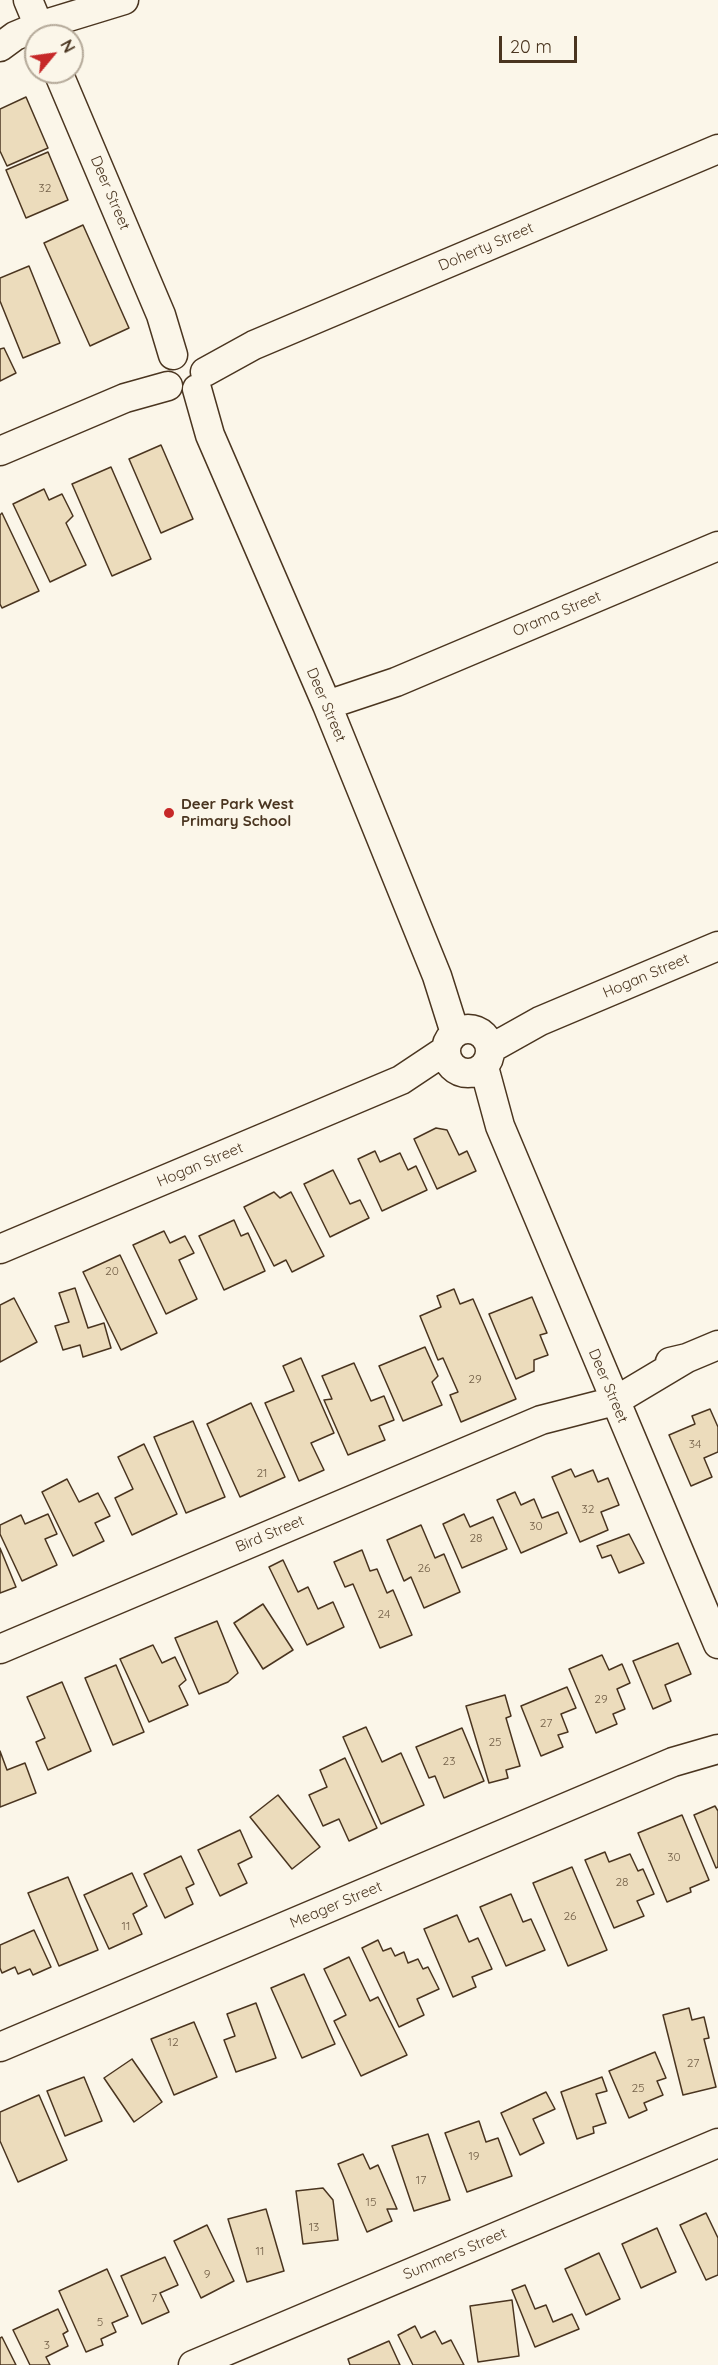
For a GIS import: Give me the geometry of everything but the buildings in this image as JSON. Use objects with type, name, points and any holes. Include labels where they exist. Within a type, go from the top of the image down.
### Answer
[{"type":"street","points":[[57,24],[118,3]]},
{"type":"street","points":[[0,47],[15,36],[24,34]]},
{"type":"street","points":[[0,56],[22,53],[24,51]]},
{"type":"street","name":"Deer Street","points":[[63,84],[210,435],[330,712],[437,976],[718,1644]]},
{"type":"street","name":"Doherty Street","points":[[0,451],[718,149]]},
{"type":"street","name":"Orama Street","points":[[330,712],[718,546]]},
{"type":"street","name":"Hogan Street","points":[[0,1250],[718,946]]},
{"type":"street","name":"Bird Street","points":[[0,1649],[718,1345]]},
{"type":"street","name":"Meager Street","points":[[673,1762],[718,1736]]},
{"type":"street","name":"Meager Street","points":[[0,2047],[673,1762],[718,1749]]},
{"type":"street","name":"Summers Street","points":[[193,2365],[718,2143]]},
{"type":"place","name":"Deer Park West Primary School","points":[[169,813]]}]
